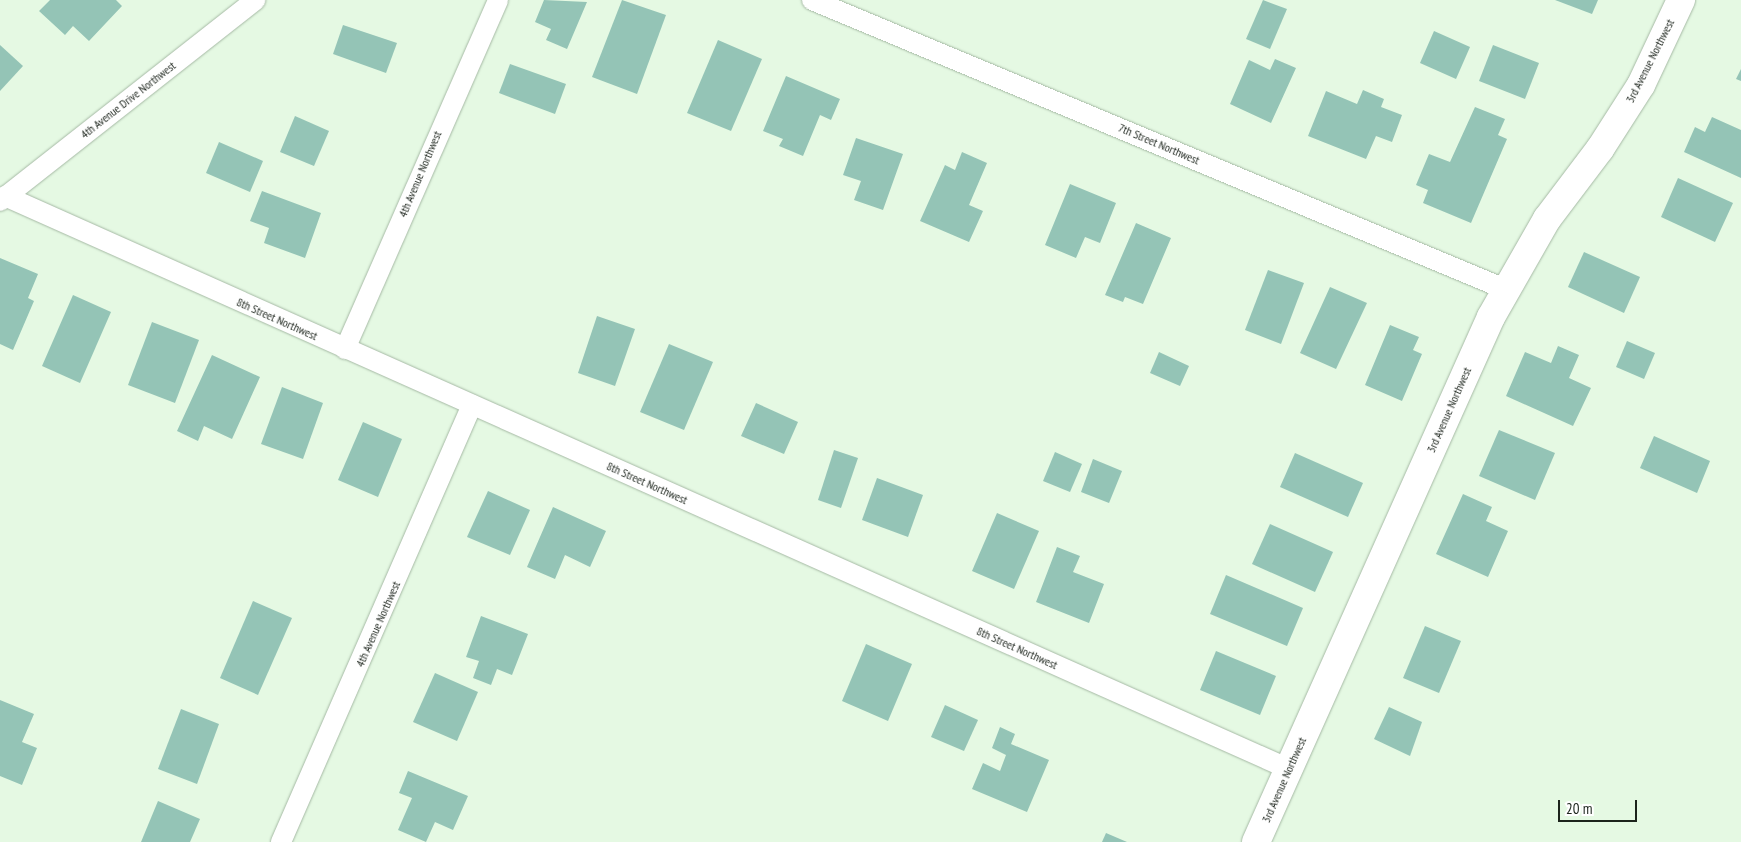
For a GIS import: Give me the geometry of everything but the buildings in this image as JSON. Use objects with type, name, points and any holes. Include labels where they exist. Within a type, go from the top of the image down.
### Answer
[{"type":"main road","name":"3rd Avenue Northwest","points":[[1256,842],[1505,289],[1548,219],[1600,149],[1641,85],[1681,0]]},
{"type":"main road","points":[[1274,842],[1289,769]]},
{"type":"street","name":"4th Avenue Drive Northwest","points":[[3,199],[255,0]]},
{"type":"street","name":"4th Avenue Northwest","points":[[345,349],[498,0]]},
{"type":"street","name":"7th Street Northwest","points":[[812,0],[1505,289]]},
{"type":"street","name":"8th Street Northwest","points":[[3,199],[472,405],[1289,769]]},
{"type":"street","name":"4th Avenue Northwest","points":[[281,842],[472,405]]}]
